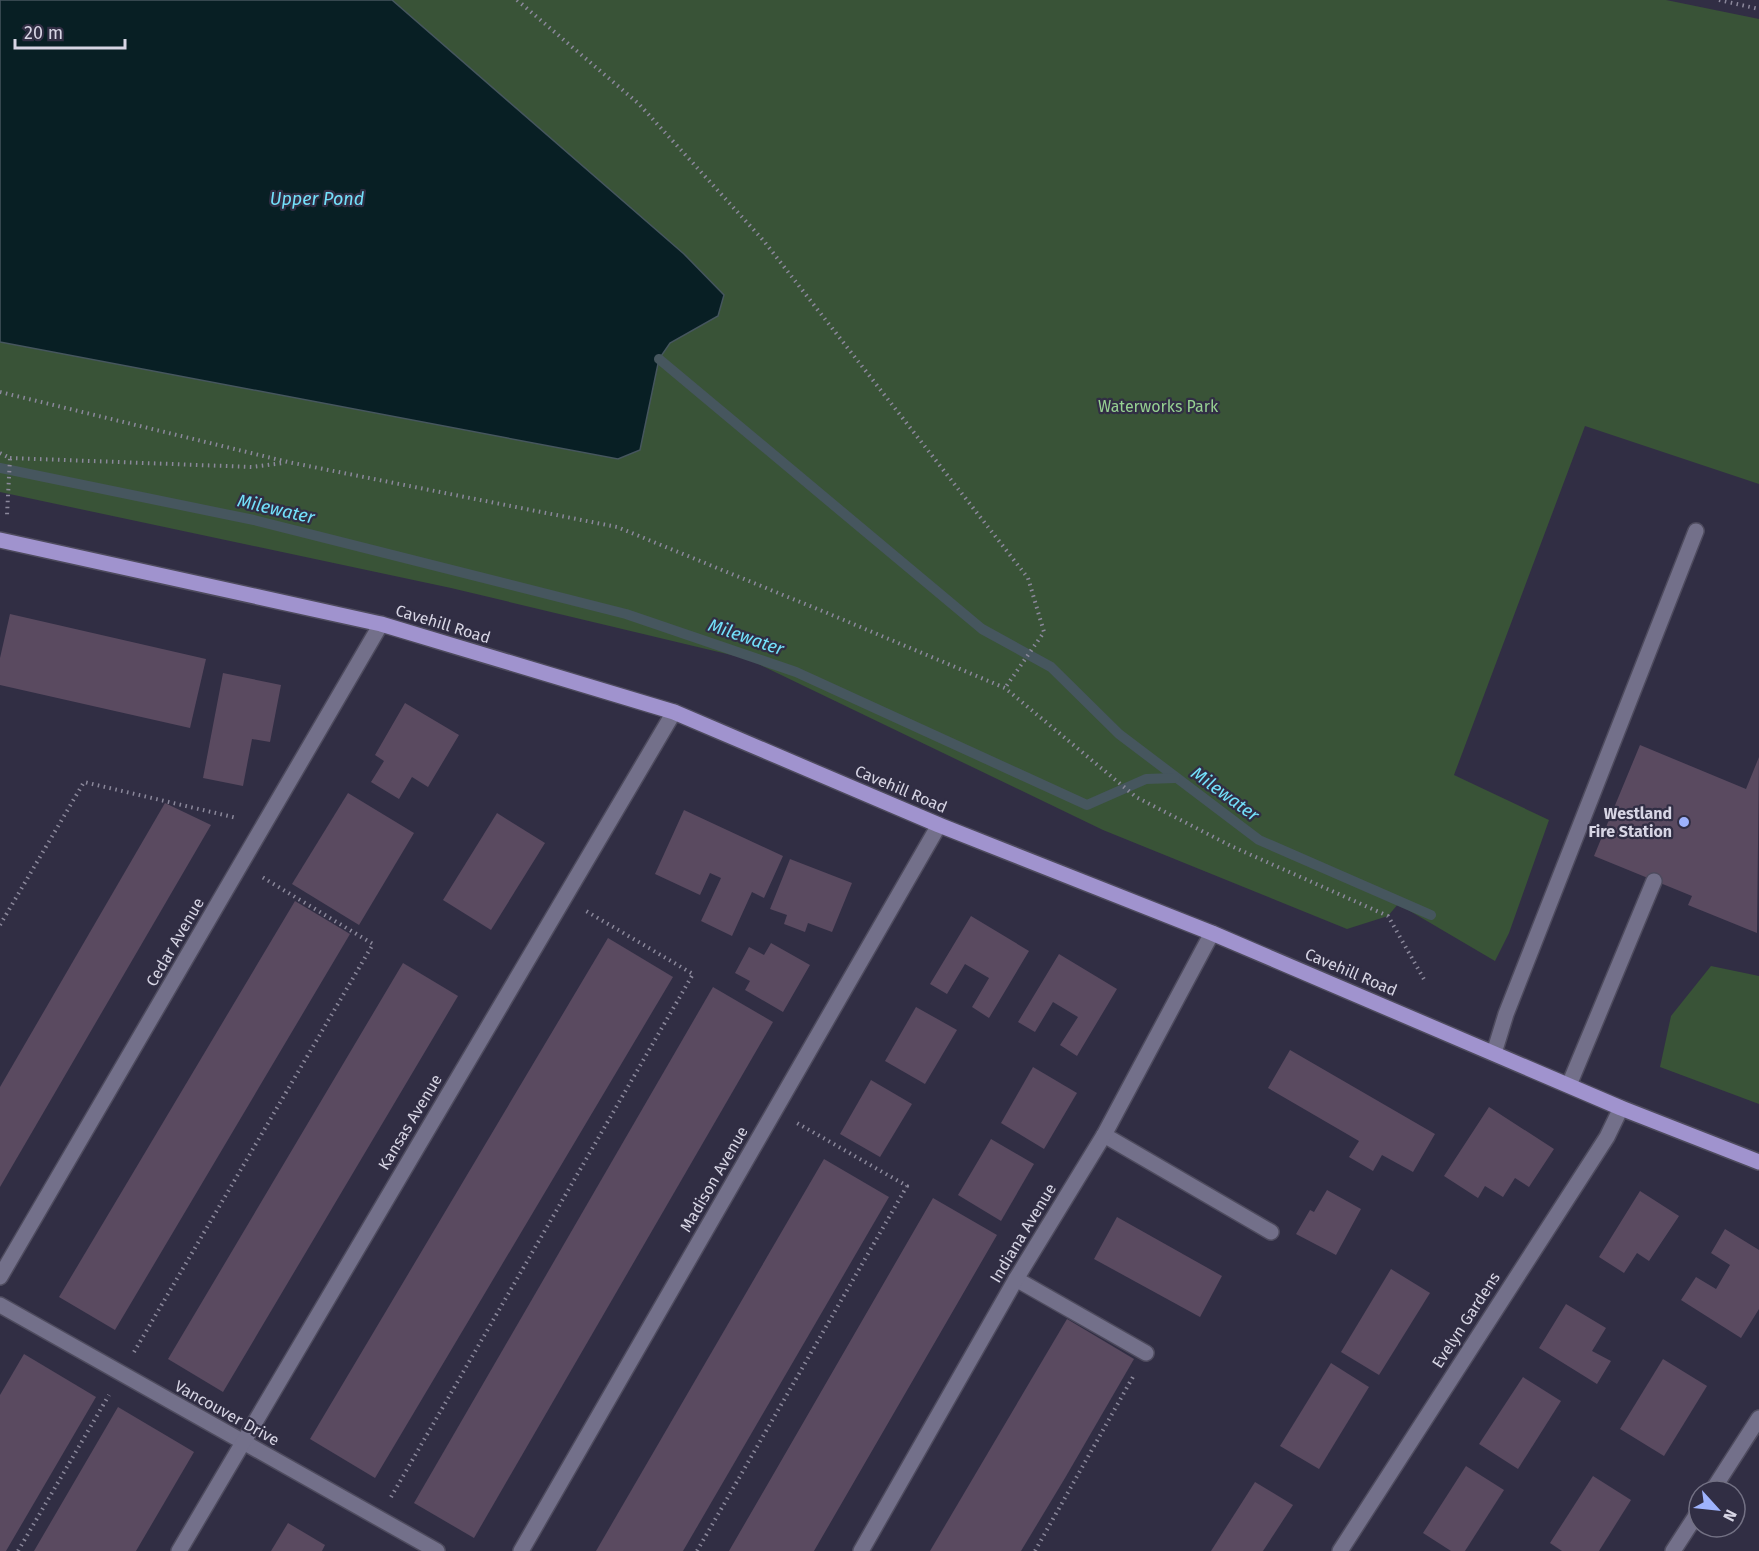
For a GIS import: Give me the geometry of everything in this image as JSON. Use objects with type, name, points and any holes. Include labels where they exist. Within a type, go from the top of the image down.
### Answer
[{"type":"main road","name":"Cavehill Road","points":[[0,540],[381,624],[674,712],[939,825],[1212,933],[1621,1108],[1759,1162]]},
{"type":"street","points":[[1494,1053],[1506,1014],[1696,531]]},
{"type":"street","name":"Cedar Avenue","points":[[0,1277],[381,624]]},
{"type":"street","name":"Kansas Avenue","points":[[179,1551],[241,1442],[674,712]]},
{"type":"street","name":"Madison Avenue","points":[[521,1551],[939,825]]},
{"type":"street","points":[[1569,1085],[1654,881]]},
{"type":"street","name":"Indiana Avenue","points":[[861,1551],[1016,1279],[1104,1135],[1212,933]]},
{"type":"street","name":"Evelyn Gardens","points":[[1340,1551],[1607,1137],[1621,1108]]},
{"type":"street","points":[[1104,1135],[1271,1232]]},
{"type":"street","points":[[1016,1279],[1146,1353]]},
{"type":"street","name":"Vancouver Drive","points":[[0,1305],[437,1551]]},
{"type":"street","points":[[1720,1479],[1759,1418]]},
{"type":"street","points":[[1673,1551],[1687,1529]]},
{"type":"path","points":[[517,0],[639,104],[763,240],[1028,578],[1044,632],[1005,688]]},
{"type":"path","points":[[1719,0],[1759,9]]},
{"type":"path","points":[[0,392],[288,462],[617,527],[1005,688],[1136,797],[1231,846],[1388,916],[1425,981]]},
{"type":"path","points":[[0,453],[10,460],[252,467],[288,462]]},
{"type":"path","points":[[8,518],[7,494],[10,460]]},
{"type":"path","points":[[0,925],[84,782],[263,824]]},
{"type":"path","points":[[18,1551],[373,944],[241,864]]},
{"type":"path","points":[[379,1518],[693,974],[564,898]]},
{"type":"path","points":[[697,1551],[907,1186],[774,1111]]},
{"type":"path","points":[[1035,1551],[1146,1353]]},
{"type":"green space","name":"Waterworks Park","points":[[0,0],[1666,0],[1759,19],[1759,484],[1585,426],[1454,775],[1549,820],[1509,933],[1495,961],[1398,904],[1388,916],[1347,929],[1103,830],[748,659],[451,588],[0,492]]},
{"type":"green space","points":[[1711,966],[1759,976],[1759,1104],[1660,1067],[1671,1016]]},
{"type":"water","name":"Upper Pond","points":[[0,0],[392,0],[684,254],[724,295],[718,316],[670,343],[659,359],[640,450],[618,459],[0,342]]},
{"type":"building","points":[[10,614],[206,659],[190,728],[0,685],[0,658]]},
{"type":"building","points":[[223,673],[281,685],[270,742],[252,739],[243,786],[203,778]]},
{"type":"building","points":[[405,703],[459,735],[428,787],[412,777],[399,799],[371,782],[384,761],[375,755]]},
{"type":"building","name":"Westland Fire Station","points":[[1640,745],[1746,789],[1759,757],[1757,933],[1688,905],[1692,896],[1594,856]]},
{"type":"building","points":[[348,793],[414,833],[359,925],[292,884]]},
{"type":"building","points":[[165,803],[211,825],[0,1187],[0,1087]]},
{"type":"building","points":[[684,810],[783,856],[764,898],[752,892],[732,936],[701,921],[721,878],[710,873],[700,895],[655,874]]},
{"type":"building","points":[[497,813],[545,843],[491,930],[443,900]]},
{"type":"building","points":[[790,859],[852,883],[832,932],[808,923],[805,932],[784,924],[787,915],[770,909]]},
{"type":"building","points":[[295,901],[350,934],[115,1330],[59,1297]]},
{"type":"building","points":[[971,916],[1029,951],[989,1018],[972,1007],[989,978],[965,964],[947,994],[930,984]]},
{"type":"building","points":[[608,938],[673,977],[375,1478],[310,1439]]},
{"type":"building","points":[[771,943],[810,965],[783,1012],[745,990],[750,981],[735,973],[749,947],[764,955]]},
{"type":"building","points":[[1059,954],[1117,989],[1077,1056],[1060,1045],[1078,1017],[1053,1002],[1035,1032],[1018,1022]]},
{"type":"building","points":[[403,963],[458,996],[223,1392],[168,1359]]},
{"type":"building","points":[[713,987],[773,1022],[474,1538],[414,1503]]},
{"type":"building","points":[[916,1007],[957,1030],[925,1084],[885,1061]]},
{"type":"building","points":[[1290,1050],[1435,1134],[1413,1172],[1382,1155],[1373,1171],[1349,1157],[1359,1141],[1268,1088]]},
{"type":"building","points":[[1033,1067],[1077,1093],[1044,1149],[1001,1123]]},
{"type":"building","points":[[871,1080],[912,1104],[880,1157],[840,1134]]},
{"type":"building","points":[[1489,1107],[1554,1149],[1529,1187],[1515,1178],[1503,1197],[1485,1186],[1478,1198],[1444,1176]]},
{"type":"building","points":[[991,1139],[1034,1164],[1001,1221],[958,1195]]},
{"type":"building","points":[[824,1159],[889,1197],[683,1551],[596,1551]]},
{"type":"building","points":[[1327,1190],[1361,1209],[1336,1255],[1296,1234],[1310,1210],[1314,1212]]},
{"type":"building","points":[[1640,1191],[1679,1216],[1649,1261],[1637,1253],[1624,1273],[1599,1257]]},
{"type":"building","points":[[933,1198],[997,1235],[814,1551],[729,1551]]},
{"type":"building","points":[[1117,1217],[1222,1276],[1200,1317],[1094,1259]]},
{"type":"building","points":[[1725,1229],[1759,1250],[1759,1309],[1741,1338],[1681,1300],[1696,1277],[1716,1289],[1730,1265],[1711,1253]]},
{"type":"building","points":[[1391,1269],[1430,1293],[1379,1375],[1341,1352]]},
{"type":"building","points":[[1566,1304],[1606,1328],[1592,1351],[1611,1361],[1597,1384],[1539,1348]]},
{"type":"building","points":[[1067,1319],[1134,1359],[1065,1478],[1021,1551],[930,1551]]},
{"type":"building","points":[[24,1354],[96,1397],[6,1551],[0,1551],[0,1395]]},
{"type":"building","points":[[1663,1359],[1707,1386],[1664,1456],[1620,1429]]},
{"type":"building","points":[[1331,1363],[1369,1387],[1319,1469],[1280,1446]]},
{"type":"building","points":[[1523,1377],[1561,1401],[1518,1469],[1479,1444]]},
{"type":"building","points":[[118,1407],[194,1452],[136,1551],[34,1551]]},
{"type":"building","points":[[1466,1466],[1504,1490],[1465,1551],[1451,1551],[1423,1533]]},
{"type":"building","points":[[1593,1476],[1631,1500],[1599,1551],[1562,1551],[1550,1543]]},
{"type":"building","points":[[1255,1482],[1293,1505],[1263,1551],[1211,1551]]},
{"type":"building","points":[[288,1523],[325,1545],[322,1551],[271,1551]]},
{"type":"waterway","points":[[659,359],[982,629],[1051,667],[1119,734],[1259,840],[1431,915]]},
{"type":"waterway","name":"Milewater","points":[[0,468],[254,520],[626,614],[796,672],[1087,805],[1146,779],[1175,778]]},
{"type":"place","name":"Westland Fire Station","points":[[1684,822]]}]
